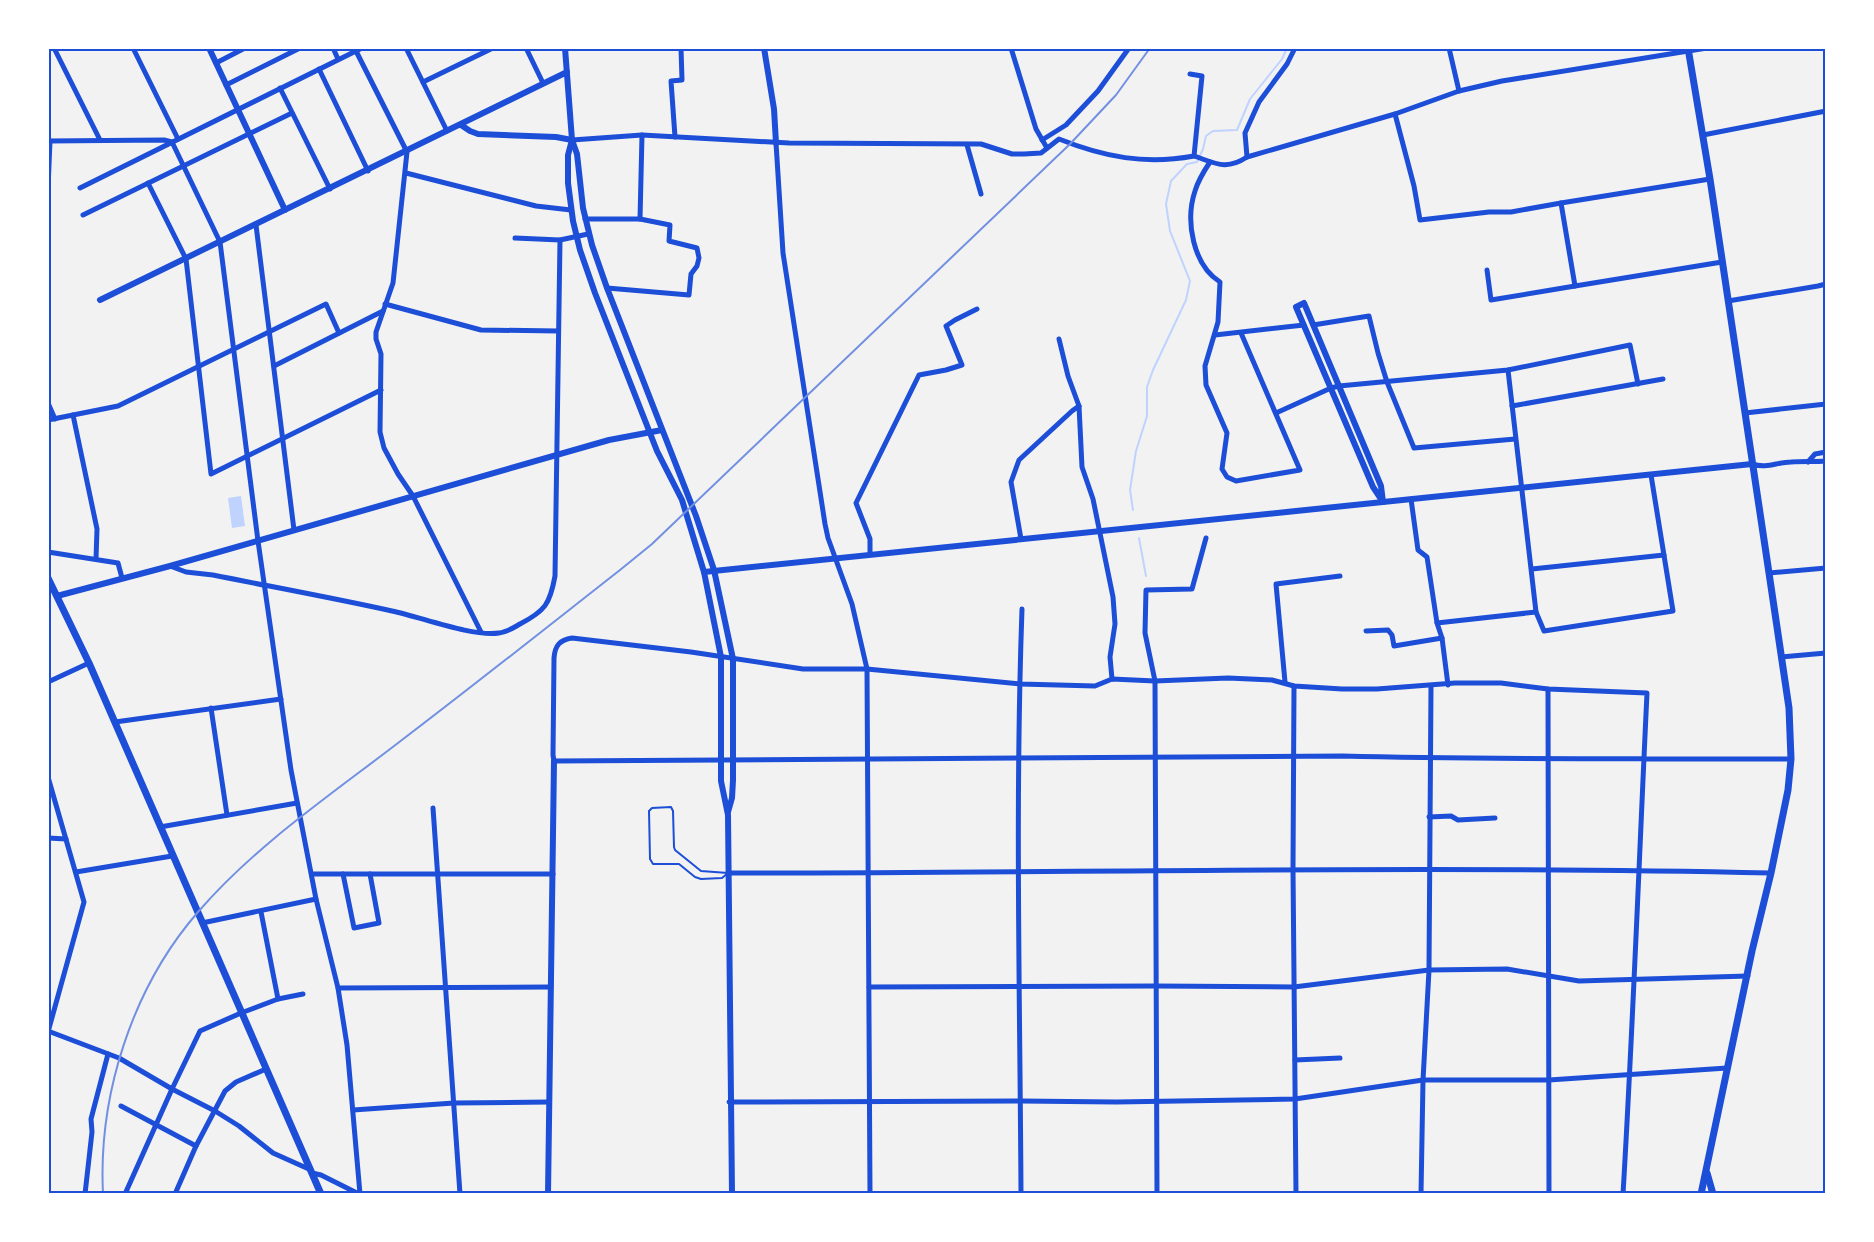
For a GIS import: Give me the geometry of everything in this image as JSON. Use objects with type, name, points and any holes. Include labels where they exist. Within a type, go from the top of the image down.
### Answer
[{"type":"main road","points":[[1688,49],[1710,179],[1789,708],[1791,759],[1788,790],[1771,873],[1701,1194]]},
{"type":"main road","points":[[48,578],[53,594],[115,722],[321,1194]]},
{"type":"main road","points":[[1707,1171],[1713,1194]]},
{"type":"street","points":[[54,48],[100,141]]},
{"type":"street","points":[[133,48],[178,139]]},
{"type":"street","points":[[209,48],[285,210]]},
{"type":"street","points":[[216,63],[245,48]]},
{"type":"street","points":[[226,84],[300,48]]},
{"type":"street","points":[[333,48],[339,59]]},
{"type":"street","points":[[406,48],[447,131]]},
{"type":"street","points":[[423,82],[493,48]]},
{"type":"street","points":[[526,48],[543,83]]},
{"type":"street","points":[[565,48],[572,140],[577,154],[588,234],[696,516],[714,570],[733,659],[732,798],[728,815]]},
{"type":"street","points":[[675,137],[671,81],[682,81],[681,48]]},
{"type":"street","points":[[764,48],[774,110],[783,253],[825,524],[852,604],[867,669],[870,1194]]},
{"type":"street","points":[[1011,48],[1036,129],[1047,148]]},
{"type":"street","points":[[1041,140],[1066,125],[1098,91],[1129,48]]},
{"type":"street","points":[[1247,157],[1245,133],[1259,102],[1287,64],[1295,48]]},
{"type":"street","points":[[1449,48],[1459,91]]},
{"type":"street","points":[[461,125],[478,134],[556,137],[572,140],[642,135],[776,143],[981,144],[1012,154],[1041,153],[1059,139],[1099,154],[1136,160],[1166,160],[1194,156],[1219,165],[1235,165],[1247,157],[1395,114],[1459,91],[1502,81],[1688,49],[1707,48]]},
{"type":"street","points":[[80,188],[359,49],[407,152],[393,283],[376,332],[381,354],[380,432],[384,448],[413,496],[481,632]]},
{"type":"street","points":[[319,69],[368,171]]},
{"type":"street","points":[[100,300],[567,72]]},
{"type":"street","points":[[1190,74],[1202,76],[1194,156]]},
{"type":"street","points":[[280,88],[330,189]]},
{"type":"street","points":[[1703,135],[1826,111]]},
{"type":"street","points":[[83,216],[292,113]]},
{"type":"street","points":[[1395,114],[1414,186],[1420,220],[1489,212],[1511,212],[1710,179]]},
{"type":"street","points":[[640,219],[642,135]]},
{"type":"street","points":[[48,189],[49,141],[164,140],[172,142],[220,242],[258,541],[297,803],[316,899],[338,988],[353,1110],[360,1194]]},
{"type":"street","points":[[572,140],[568,155],[568,183],[577,236],[595,293],[657,451],[682,500],[704,572],[721,657],[721,782],[728,815],[729,1102],[732,1194]]},
{"type":"street","points":[[967,145],[981,194]]},
{"type":"street","points":[[1207,161],[1193,194],[1191,217],[1193,243],[1206,271],[1220,282],[1218,322],[1205,366],[1206,385],[1227,433],[1222,468],[1227,477],[1236,481],[1300,470],[1241,333]]},
{"type":"street","points":[[406,173],[536,206],[571,210]]},
{"type":"street","points":[[148,183],[186,259],[211,474],[381,390]]},
{"type":"street","points":[[1561,203],[1575,286]]},
{"type":"street","points":[[585,219],[640,219],[670,225],[669,241],[697,248],[699,258],[691,274],[689,295],[607,288]]},
{"type":"street","points":[[256,225],[294,530]]},
{"type":"street","points":[[515,238],[560,240],[588,234]]},
{"type":"street","points":[[170,566],[186,572],[213,575],[395,611],[481,632],[498,633],[509,630],[536,616],[552,595],[555,570],[560,240]]},
{"type":"street","points":[[1486,270],[1491,300],[1722,262]]},
{"type":"street","points":[[1728,301],[1826,284]]},
{"type":"street","points":[[1304,303],[1381,486],[1383,502],[1372,487],[1296,307],[1304,303]]},
{"type":"street","points":[[48,420],[118,405],[326,304],[339,333]]},
{"type":"street","points":[[385,304],[482,330],[558,331]]},
{"type":"street","points":[[870,554],[870,539],[856,502],[919,375],[962,365],[946,327],[977,309]]},
{"type":"street","points":[[273,366],[382,311]]},
{"type":"street","points":[[1313,325],[1370,316],[1377,353],[1414,448],[1515,439]]},
{"type":"street","points":[[1215,335],[1304,325]]},
{"type":"street","points":[[1059,339],[1068,376],[1079,406],[1082,467],[1093,499],[1114,609],[1115,624],[1110,657],[1112,679]]},
{"type":"street","points":[[1276,413],[1339,386],[1508,370],[1630,345],[1638,384]]},
{"type":"street","points":[[1508,370],[1536,612],[1544,631],[1673,611],[1651,475]]},
{"type":"street","points":[[1512,406],[1663,379]]},
{"type":"street","points":[[48,403],[56,419]]},
{"type":"street","points":[[1745,413],[1826,404]]},
{"type":"street","points":[[1021,539],[1011,482],[1019,460],[1079,406]]},
{"type":"street","points":[[73,415],[96,529],[96,559]]},
{"type":"street","points":[[53,594],[170,566],[609,440],[662,430]]},
{"type":"street","points":[[1808,462],[1815,454],[1826,452]]},
{"type":"street","points":[[704,572],[1752,464],[1763,467],[1785,462],[1826,460]]},
{"type":"street","points":[[1411,499],[1418,550],[1427,557],[1448,685]]},
{"type":"street","points":[[1157,1194],[1155,681],[1145,633],[1146,590],[1192,589],[1206,538]]},
{"type":"street","points":[[48,552],[118,562],[123,578]]},
{"type":"street","points":[[1532,569],[1664,555]]},
{"type":"street","points":[[1769,573],[1826,568]]},
{"type":"street","points":[[1285,682],[1276,584],[1340,576]]},
{"type":"street","points":[[1021,1194],[1019,871],[1022,609]]},
{"type":"street","points":[[1437,623],[1536,612]]},
{"type":"street","points":[[1366,631],[1388,630],[1392,635],[1394,646],[1442,638]]},
{"type":"street","points":[[548,1194],[554,658],[555,650],[560,642],[572,638],[803,669],[867,669],[1020,684],[1095,686],[1112,679],[1155,681],[1228,678],[1272,680],[1294,686],[1377,689],[1501,683],[1548,689],[1647,693],[1623,1194]]},
{"type":"street","points":[[1781,657],[1826,653]]},
{"type":"street","points":[[48,682],[88,663]]},
{"type":"street","points":[[1294,686],[1296,1194]]},
{"type":"street","points":[[1421,1194],[1423,1080],[1429,970],[1431,686]]},
{"type":"street","points":[[1548,689],[1549,1194]]},
{"type":"street","points":[[115,722],[281,699]]},
{"type":"street","points":[[211,708],[227,815]]},
{"type":"street","points":[[554,761],[1293,757],[1791,759]]},
{"type":"street","points":[[48,777],[84,902],[48,1032],[119,1058],[215,1111],[239,1126],[273,1153],[360,1194]]},
{"type":"street","points":[[160,827],[297,803]]},
{"type":"street","points":[[433,808],[460,1194]]},
{"type":"street","points":[[1429,817],[1451,816],[1458,820],[1495,818]]},
{"type":"street","points":[[48,838],[66,839]]},
{"type":"street","points":[[76,872],[172,856]]},
{"type":"street","points":[[728,873],[1293,869],[1640,870],[1771,873]]},
{"type":"street","points":[[312,874],[553,874]]},
{"type":"street","points":[[343,874],[354,928],[379,923],[370,874]]},
{"type":"street","points":[[202,923],[316,899]]},
{"type":"street","points":[[261,912],[278,999]]},
{"type":"street","points":[[869,987],[1294,987],[1429,970],[1507,969],[1579,981],[1748,976]]},
{"type":"street","points":[[338,988],[551,987]]},
{"type":"street","points":[[125,1194],[200,1031],[278,999],[303,994]]},
{"type":"street","points":[[85,1194],[92,1132],[91,1119],[108,1054]]},
{"type":"street","points":[[1295,1060],[1340,1058]]},
{"type":"street","points":[[729,1102],[1116,1102],[1295,1099],[1423,1080],[1549,1080],[1727,1068]]},
{"type":"street","points":[[175,1194],[196,1146],[229,1086],[266,1070]]},
{"type":"street","points":[[353,1110],[454,1103],[549,1102]]},
{"type":"street","points":[[121,1106],[196,1146]]},
{"type":"lane","points":[[671,807],[674,847],[678,854],[701,871],[728,873],[722,878],[701,879],[679,864],[653,864],[650,859],[649,811],[652,808],[671,807]]},
{"type":"water","points":[[241,496],[245,526],[232,528],[228,498]]},
{"type":"waterway","points":[[1133,510],[1130,490],[1136,451],[1147,416],[1147,387],[1186,300],[1190,281],[1170,231],[1166,204],[1171,181],[1187,164],[1197,162],[1206,136],[1213,131],[1237,130],[1250,99],[1282,59],[1287,48]]},
{"type":"waterway","points":[[1139,538],[1146,576]]},
{"type":"railway","points":[[103,1194],[106,1119],[113,1081],[124,1044],[155,974],[175,942],[198,912],[268,843],[482,679],[652,544],[1070,144],[1116,95],[1150,48]]}]
